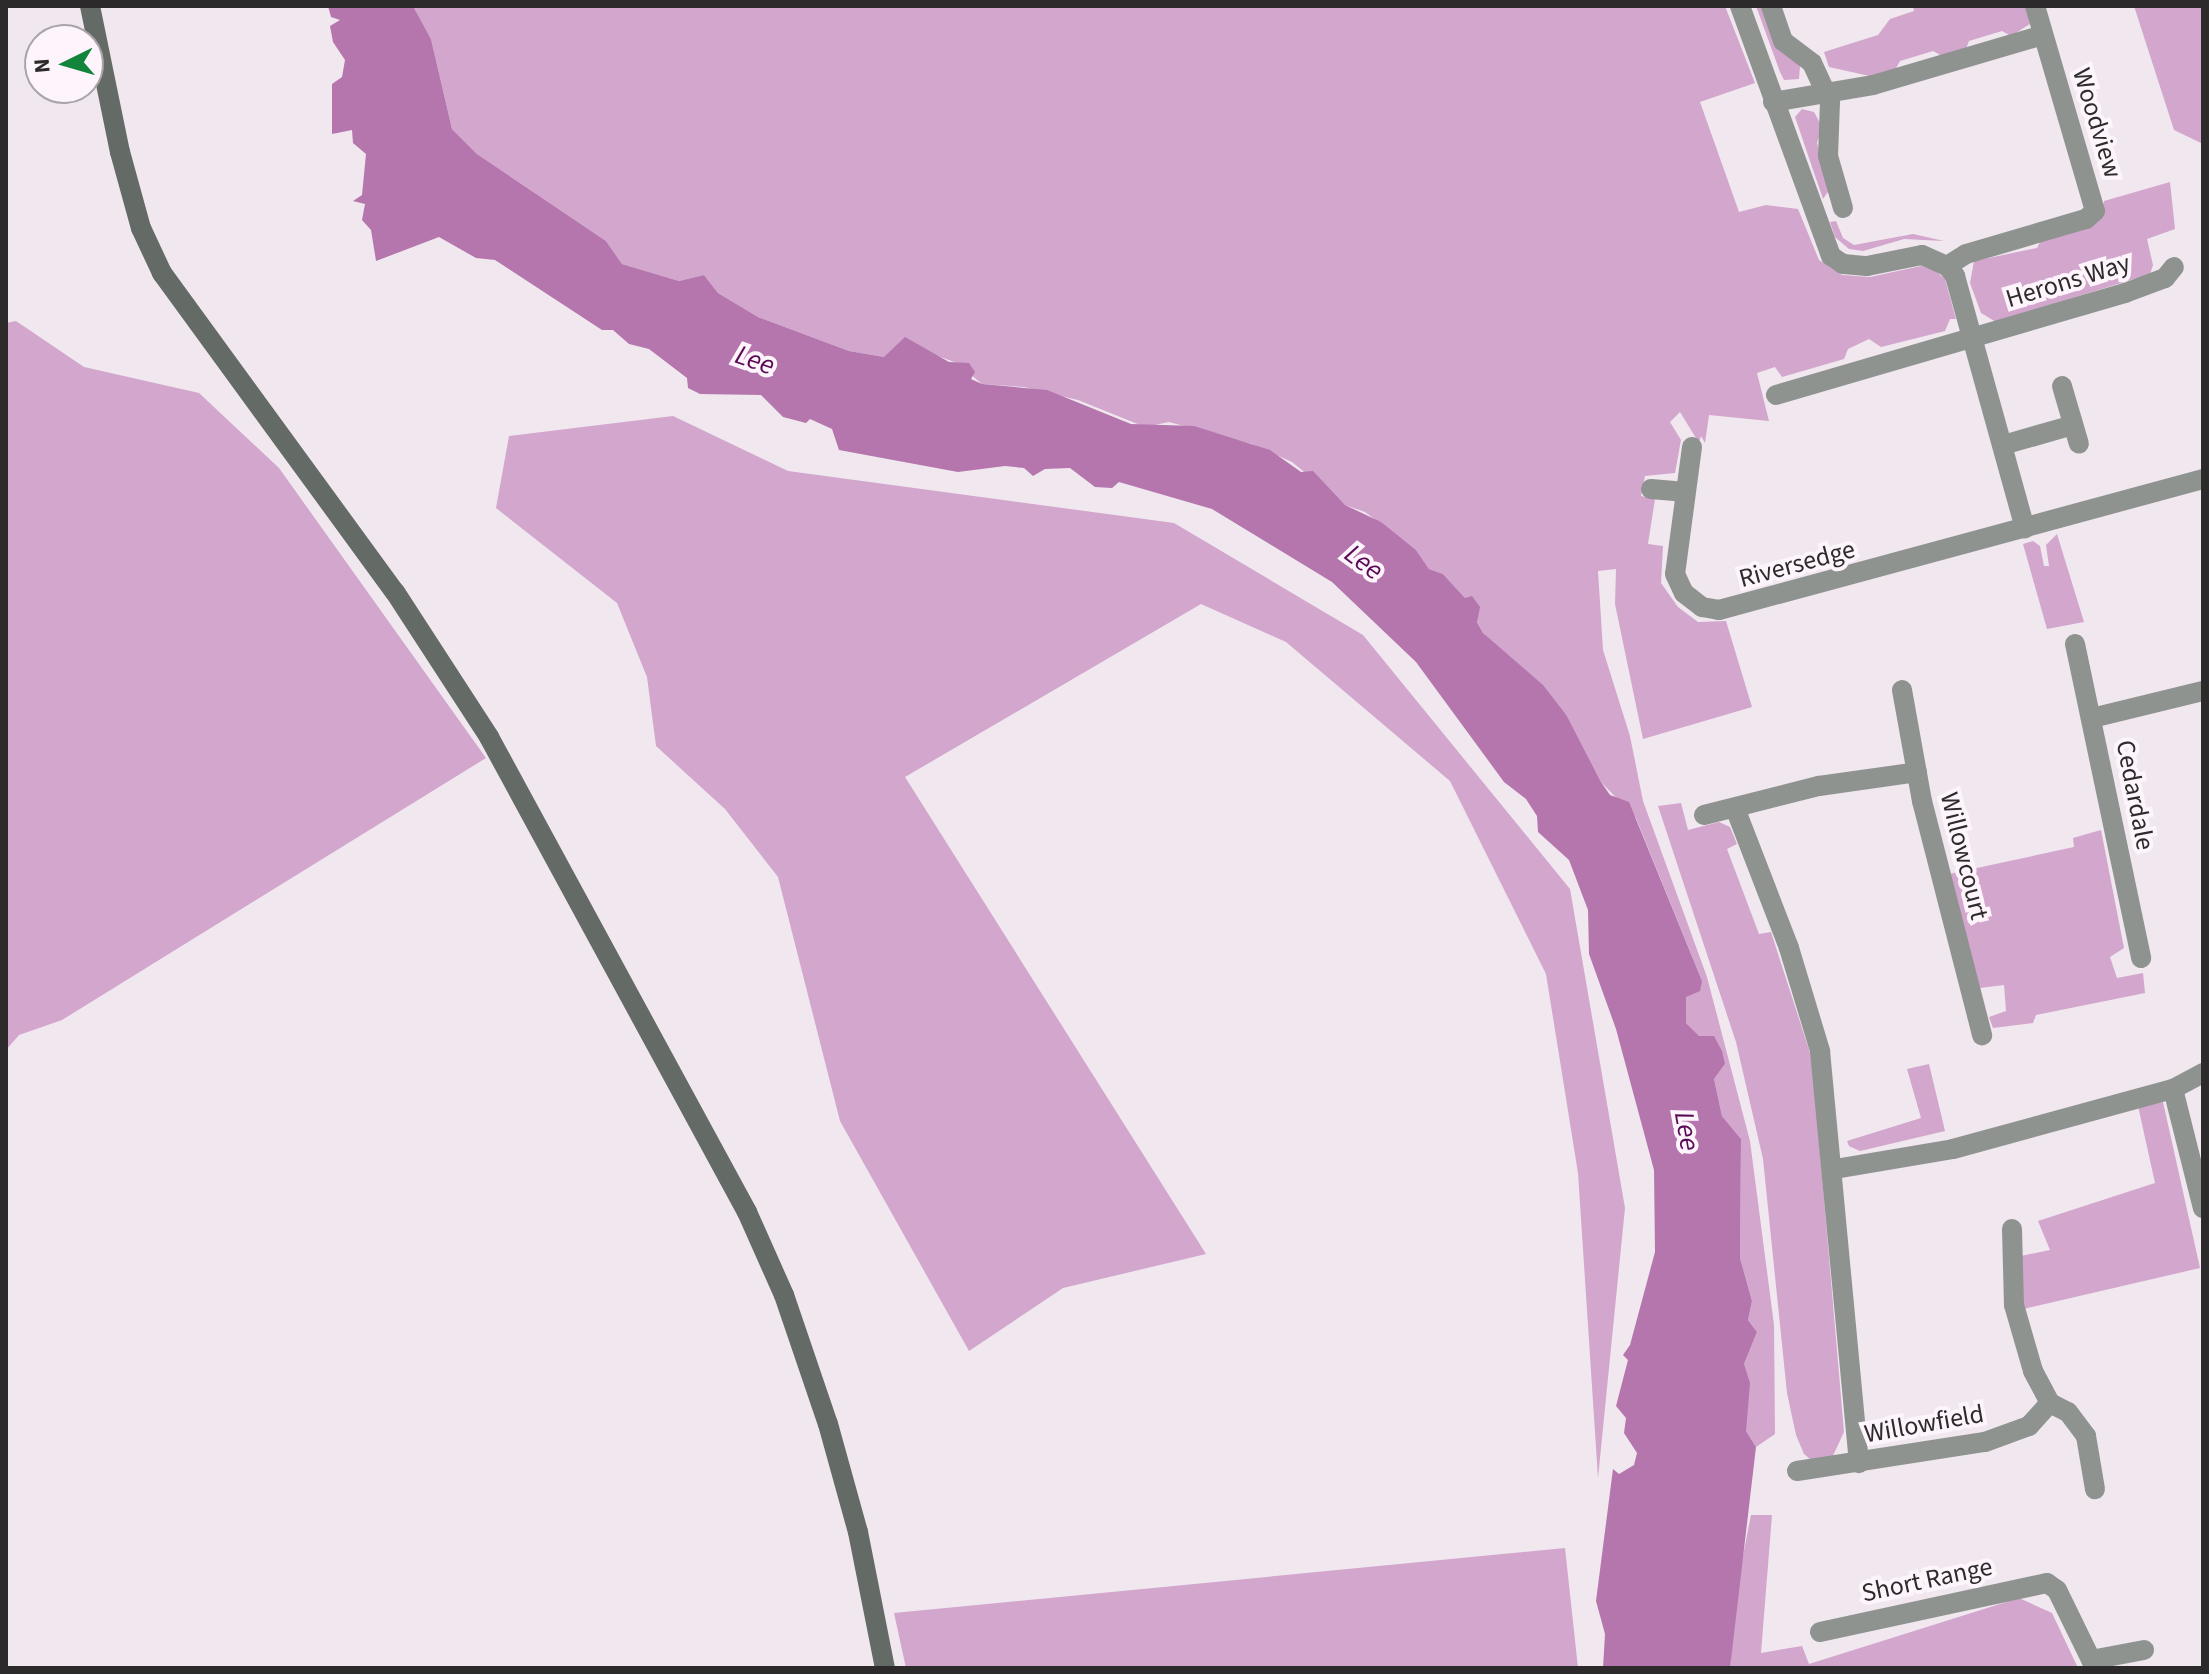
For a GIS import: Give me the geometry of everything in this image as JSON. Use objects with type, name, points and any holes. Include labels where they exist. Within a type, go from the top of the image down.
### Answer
[{"type":"main road","points":[[90,6],[120,152],[141,228],[162,273],[395,592],[489,737],[741,1198],[784,1295],[828,1424],[858,1532],[885,1668]]},
{"type":"street","points":[[1740,6],[1831,256],[1843,264],[1867,266],[1922,255],[1947,266],[1955,276],[2025,528]]},
{"type":"street","points":[[1771,6],[1783,41],[1812,63],[1825,91],[1831,121],[1828,156],[1843,208]]},
{"type":"street","name":"Woodview","points":[[1947,266],[1966,254],[2086,219],[2095,211],[2035,6]]},
{"type":"street","points":[[1773,102],[1873,85],[2043,35]]},
{"type":"street","name":"Herons Way","points":[[1971,336],[2144,286],[2165,278],[2174,267]]},
{"type":"street","points":[[1776,395],[1971,336]]},
{"type":"street","points":[[2003,445],[2076,434],[2062,386]]},
{"type":"street","name":"Riversedge","points":[[1692,447],[1683,492],[1677,582],[1702,607],[1719,610],[2203,479]]},
{"type":"street","points":[[1651,489],[1683,492]]},
{"type":"street","name":"Cedardale","points":[[2075,644],[2141,958]]},
{"type":"street","name":"Willowcourt","points":[[1902,690],[1917,772],[1982,1035]]},
{"type":"street","points":[[2092,718],[2203,691]]},
{"type":"street","points":[[1704,815],[1819,786],[1917,772]]},
{"type":"street","points":[[1735,808],[1809,1011],[1820,1051],[1835,1169],[1859,1463]]},
{"type":"street","points":[[1835,1169],[1953,1149],[2173,1089],[2203,1073]]},
{"type":"street","points":[[2173,1089],[2203,1208]]},
{"type":"street","points":[[2012,1229],[2014,1305],[2033,1371],[2050,1403],[2068,1412],[2086,1436],[2095,1489]]},
{"type":"street","name":"Willowfield","points":[[1797,1471],[1985,1442],[2029,1426],[2050,1403]]},
{"type":"street","name":"Short Range","points":[[1820,1632],[2047,1583],[2057,1590],[2093,1664]]},
{"type":"street","points":[[2093,1664],[2144,1650]]},
{"type":"shaded area","points":[[413,6],[1725,6],[1755,83],[1700,102],[1739,212],[1766,205],[1798,209],[1819,260],[1842,275],[1870,277],[1921,266],[1937,272],[1945,279],[1956,319],[1950,319],[1945,331],[1881,347],[1869,339],[1848,349],[1844,359],[1782,377],[1775,367],[1757,373],[1769,421],[1709,415],[1705,443],[1701,436],[1699,443],[1680,412],[1670,422],[1681,440],[1675,473],[1645,476],[1641,496],[1655,499],[1648,544],[1663,546],[1661,583],[1678,607],[1698,622],[1726,621],[1752,707],[1643,739],[1615,604],[1616,569],[1598,571],[1603,650],[1630,736],[1643,801],[1707,977],[1750,1141],[1774,1325],[1775,1434],[1756,1447],[1746,1431],[1744,1364],[1757,1332],[1748,1320],[1752,1301],[1740,1258],[1741,1139],[1722,1116],[1714,1079],[1725,1064],[1686,1023],[1686,996],[1702,981],[1636,818],[1601,782],[1567,716],[1483,633],[1465,598],[1443,574],[1429,569],[1416,550],[1365,512],[1345,505],[1292,462],[1252,444],[1169,422],[1145,427],[1078,400],[1024,387],[982,384],[957,363],[927,352],[884,357],[849,351],[758,317],[718,293],[704,275],[679,281],[622,264],[606,241],[477,154],[452,129],[431,39]]},
{"type":"shaded area","points":[[1756,6],[1763,6],[1800,66],[1799,79],[1784,80]]},
{"type":"shaded area","points":[[1913,6],[2027,6],[2030,24],[2011,36],[2002,31],[1969,41],[1966,49],[1942,56],[1933,51],[1900,61],[1895,70],[1874,77],[1829,67],[1824,52],[1878,35],[1890,19],[1914,11]]},
{"type":"shaded area","points":[[2134,6],[2203,6],[2203,144],[2174,130]]},
{"type":"shaded area","points":[[1802,109],[1814,112],[1822,127],[1817,143],[1830,189],[1823,199],[1795,117]]},
{"type":"shaded area","points":[[2170,182],[2175,229],[2147,239],[2153,265],[2150,274],[1996,322],[1981,313],[1970,283],[1974,261],[2037,248],[2040,242],[2101,214],[2104,201]]},
{"type":"shaded area","points":[[1836,221],[1843,238],[1854,245],[1913,234],[1944,241],[1904,239],[1863,251],[1849,249],[1835,237],[1830,222]]},
{"type":"shaded area","points":[[16,321],[84,367],[199,393],[279,468],[486,758],[62,1020],[19,1035],[6,1050],[6,323]]},
{"type":"shaded area","points":[[673,416],[788,471],[1174,523],[1363,635],[1570,889],[1625,1208],[1598,1478],[1578,1173],[1546,974],[1450,781],[1286,642],[1201,604],[905,777],[1206,1254],[1063,1288],[969,1351],[840,1121],[778,877],[725,809],[656,746],[647,677],[617,603],[496,508],[509,436]]},
{"type":"shaded area","points":[[2057,534],[2084,622],[2047,629],[2023,544],[2033,541],[2040,546],[2044,566],[2049,566],[2046,545]]},
{"type":"shaded area","points":[[1681,803],[1688,830],[1719,822],[1730,827],[1737,844],[1727,849],[1759,934],[1771,932],[1812,1059],[1844,1432],[1830,1462],[1816,1464],[1804,1454],[1796,1435],[1787,1393],[1763,1159],[1736,1042],[1658,806]]},
{"type":"shaded area","points":[[2101,830],[2124,948],[2110,957],[2117,978],[2143,973],[2145,993],[2036,1015],[2033,1023],[1993,1028],[1989,1017],[2006,1011],[2004,985],[1980,988],[1949,874],[2074,847],[2073,838]]},
{"type":"shaded area","points":[[1929,1064],[1945,1131],[1860,1151],[1849,1146],[1847,1141],[1921,1118],[1907,1069]]},
{"type":"shaded area","points":[[2163,1102],[2200,1268],[2023,1309],[2016,1257],[2050,1250],[2038,1221],[2155,1183],[2138,1106]]},
{"type":"shaded area","points":[[1751,1515],[1772,1515],[1761,1653],[1802,1646],[1809,1664],[2019,1598],[2052,1613],[2078,1668],[1730,1668],[1736,1591]]},
{"type":"shaded area","points":[[1565,1548],[1578,1668],[906,1668],[894,1613]]},
{"type":"water","name":"Lee","points":[[328,6],[413,6],[431,39],[452,129],[477,154],[606,241],[622,264],[679,281],[704,275],[718,293],[758,317],[849,351],[884,357],[905,337],[949,362],[969,363],[975,372],[971,379],[982,384],[1047,390],[1131,424],[1194,426],[1270,450],[1301,472],[1313,471],[1345,505],[1381,522],[1416,550],[1429,569],[1443,574],[1465,598],[1472,596],[1480,607],[1477,622],[1483,633],[1543,685],[1567,716],[1610,795],[1629,802],[1702,981],[1700,991],[1686,997],[1686,1023],[1699,1036],[1714,1036],[1722,1051],[1725,1064],[1714,1079],[1722,1116],[1741,1139],[1740,1258],[1752,1301],[1748,1320],[1757,1332],[1744,1364],[1750,1383],[1746,1431],[1756,1447],[1730,1668],[1603,1668],[1605,1634],[1596,1601],[1613,1469],[1619,1474],[1634,1465],[1637,1453],[1624,1433],[1626,1418],[1616,1406],[1628,1360],[1623,1355],[1630,1345],[1655,1252],[1654,1170],[1616,1029],[1589,954],[1588,910],[1569,860],[1538,832],[1537,816],[1526,799],[1504,782],[1416,662],[1332,582],[1212,509],[1119,482],[1112,488],[1095,487],[1070,468],[1045,469],[1033,476],[1024,468],[1005,466],[958,472],[839,450],[832,429],[810,419],[806,423],[783,417],[761,395],[700,394],[688,388],[687,378],[649,349],[629,344],[613,330],[602,330],[495,260],[476,258],[439,237],[376,261],[371,230],[362,220],[365,204],[353,201],[362,195],[366,154],[353,143],[352,130],[332,134],[332,84],[342,77],[345,60],[333,42],[330,26],[340,20],[331,17]]}]
